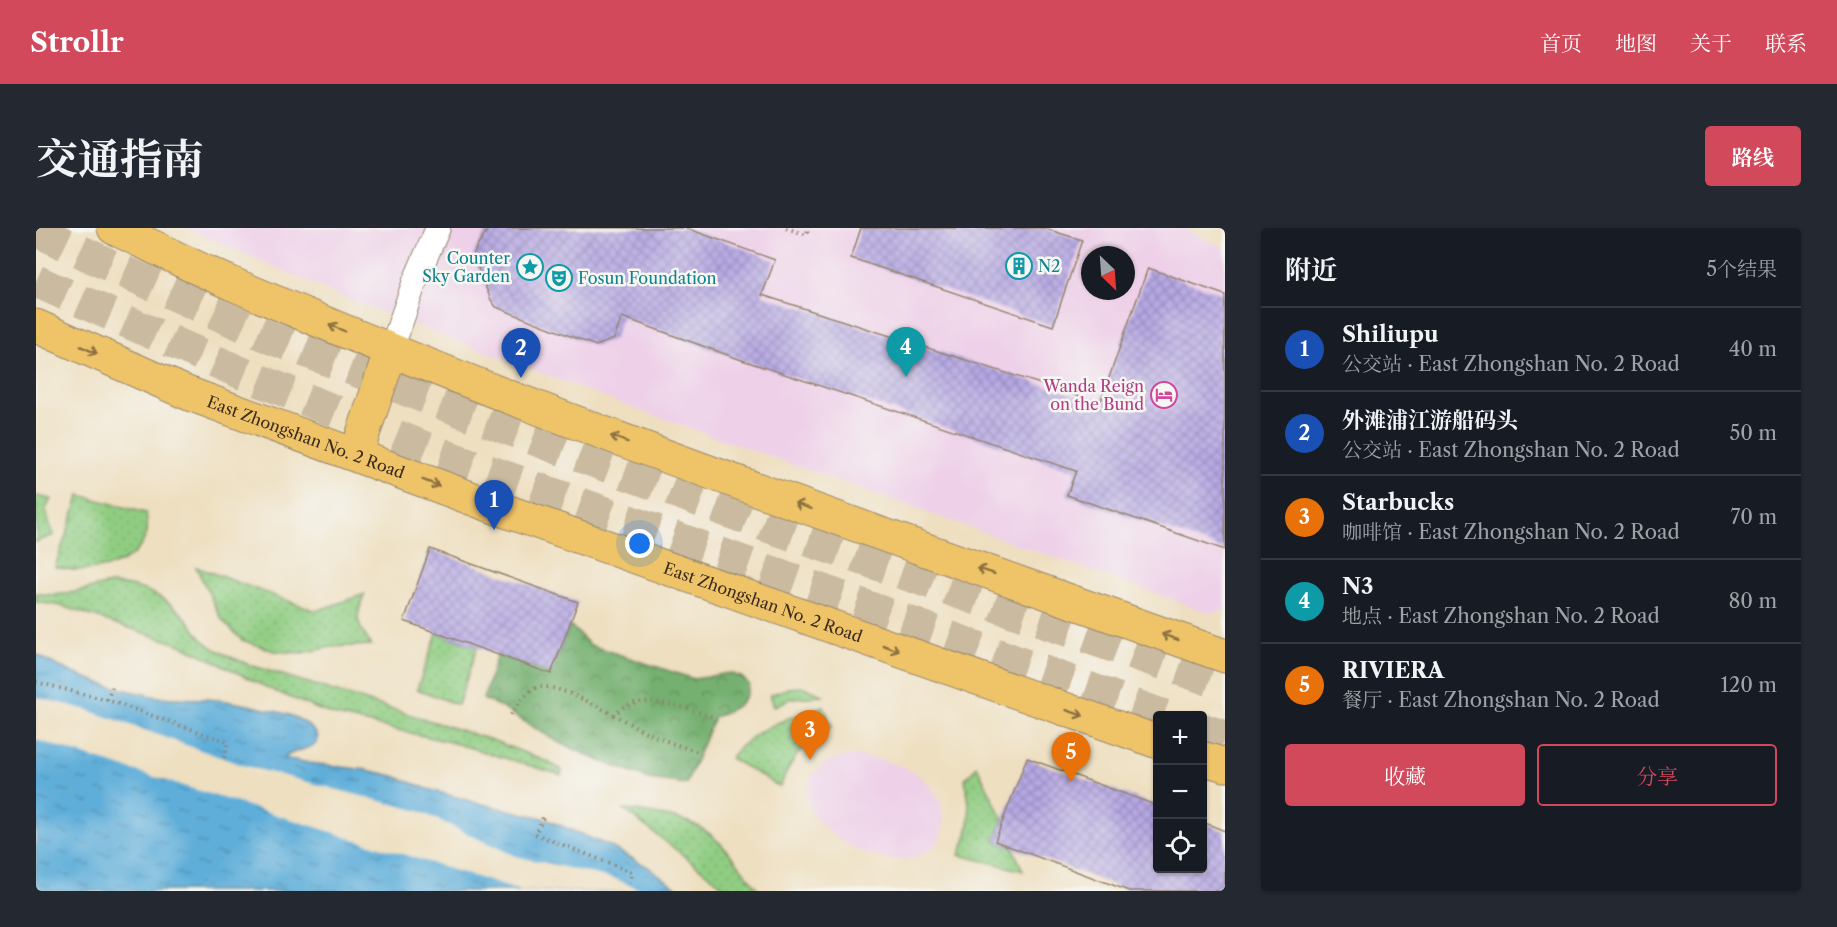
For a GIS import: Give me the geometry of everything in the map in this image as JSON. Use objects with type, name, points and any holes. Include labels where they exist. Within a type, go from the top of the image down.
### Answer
[{"type":"main road","points":[[114,228],[231,284],[391,350],[690,466],[1225,656]]},
{"type":"main road","name":"East Zhongshan No. 2 Road","points":[[36,326],[187,393],[502,510],[1153,740]]},
{"type":"main road","points":[[356,455],[391,350]]},
{"type":"main road","points":[[1207,759],[1225,765]]},
{"type":"street","points":[[391,350],[414,281],[438,228]]},
{"type":"path","points":[[786,228],[806,236],[809,228]]},
{"type":"path","points":[[36,682],[107,700],[228,742],[225,759]]},
{"type":"path","points":[[107,700],[113,685]]},
{"type":"path","points":[[511,715],[525,697],[536,688],[552,687],[647,733],[698,752]]},
{"type":"path","points":[[613,715],[631,704],[651,702],[714,717]]},
{"type":"path","points":[[543,818],[535,834],[632,872],[630,884]]},
{"type":"shaded area","points":[[186,228],[1183,228],[1225,248],[1225,611],[1210,613],[614,401],[350,300]]},
{"type":"shaded area","points":[[859,756],[904,767],[920,776],[933,789],[941,804],[944,820],[942,835],[934,847],[907,859],[888,860],[864,853],[845,843],[829,832],[815,817],[808,803],[807,792],[812,775],[827,762],[843,757]]},
{"type":"green space","points":[[80,495],[146,513],[147,532],[133,554],[122,561],[95,569],[55,567]]},
{"type":"green space","points":[[36,496],[51,499],[45,511],[54,535],[36,542]]},
{"type":"green space","points":[[196,567],[316,611],[365,594],[358,620],[371,645],[330,647],[302,653],[274,651],[242,640],[222,620]]},
{"type":"green space","points":[[111,584],[133,587],[163,599],[188,620],[207,644],[237,660],[492,740],[548,762],[562,770],[561,775],[454,743],[332,715],[272,690],[184,646],[62,606],[36,602],[36,593],[64,594]]},
{"type":"green space","points":[[570,625],[590,645],[694,679],[729,673],[741,677],[749,684],[745,697],[737,706],[714,717],[686,784],[649,779],[603,762],[558,742],[499,706],[483,699],[497,655],[551,674]]},
{"type":"green space","points":[[437,633],[477,647],[458,705],[417,689]]},
{"type":"green space","points":[[804,687],[824,696],[793,698],[774,706],[770,695],[788,688]]},
{"type":"green space","points":[[824,706],[832,727],[806,745],[789,768],[780,787],[730,758],[749,739],[773,725]]},
{"type":"green space","points":[[977,766],[1003,820],[995,841],[1013,848],[1023,871],[959,855],[967,836],[970,818],[965,779]]},
{"type":"green space","points":[[623,809],[675,818],[702,828],[721,844],[760,891],[730,891]]},
{"type":"water","points":[[36,654],[77,674],[137,693],[166,698],[231,702],[292,716],[307,724],[316,733],[318,739],[314,745],[284,758],[394,776],[428,789],[474,802],[543,818],[609,846],[648,867],[682,891],[36,891]]},
{"type":"pier","points":[[36,697],[88,710],[242,765],[419,811],[515,856],[615,879],[645,891],[521,891],[36,740]]},
{"type":"building","points":[[489,228],[686,228],[775,260],[762,295],[1100,403],[1148,268],[1225,295],[1225,550],[1067,495],[1076,471],[739,359],[622,317],[614,339],[596,346],[496,307],[473,256]]},
{"type":"building","name":"N2","points":[[861,228],[1043,228],[1082,240],[1053,326],[851,258]]},
{"type":"building","points":[[430,549],[578,602],[551,674],[404,621]]},
{"type":"building","points":[[1027,758],[1153,804],[1153,873],[1207,873],[1207,824],[1225,831],[1225,891],[1129,891],[995,841]]},
{"type":"tunnel","points":[[36,230],[271,338],[561,449],[762,524],[1225,685]]},
{"type":"tunnel","points":[[36,281],[246,375],[435,452],[1153,712]]},
{"type":"tunnel","points":[[1207,731],[1225,737]]},
{"type":"place","name":"N2","points":[[1019,266]]},
{"type":"place","name":"Counter Sky Garden","points":[[530,267]]},
{"type":"place","name":"Fosun Foundation","points":[[559,278]]},
{"type":"place","name":"N3","points":[[906,377]]},
{"type":"place","name":"外滩浦江游船码头","points":[[521,378]]},
{"type":"place","name":"Wanda Reign on the Bund","points":[[1164,395]]},
{"type":"place","name":"Shiliupu","points":[[494,530]]},
{"type":"place","name":"Starbucks","points":[[810,760]]},
{"type":"place","name":"RIVIERA","points":[[1071,782]]}]
